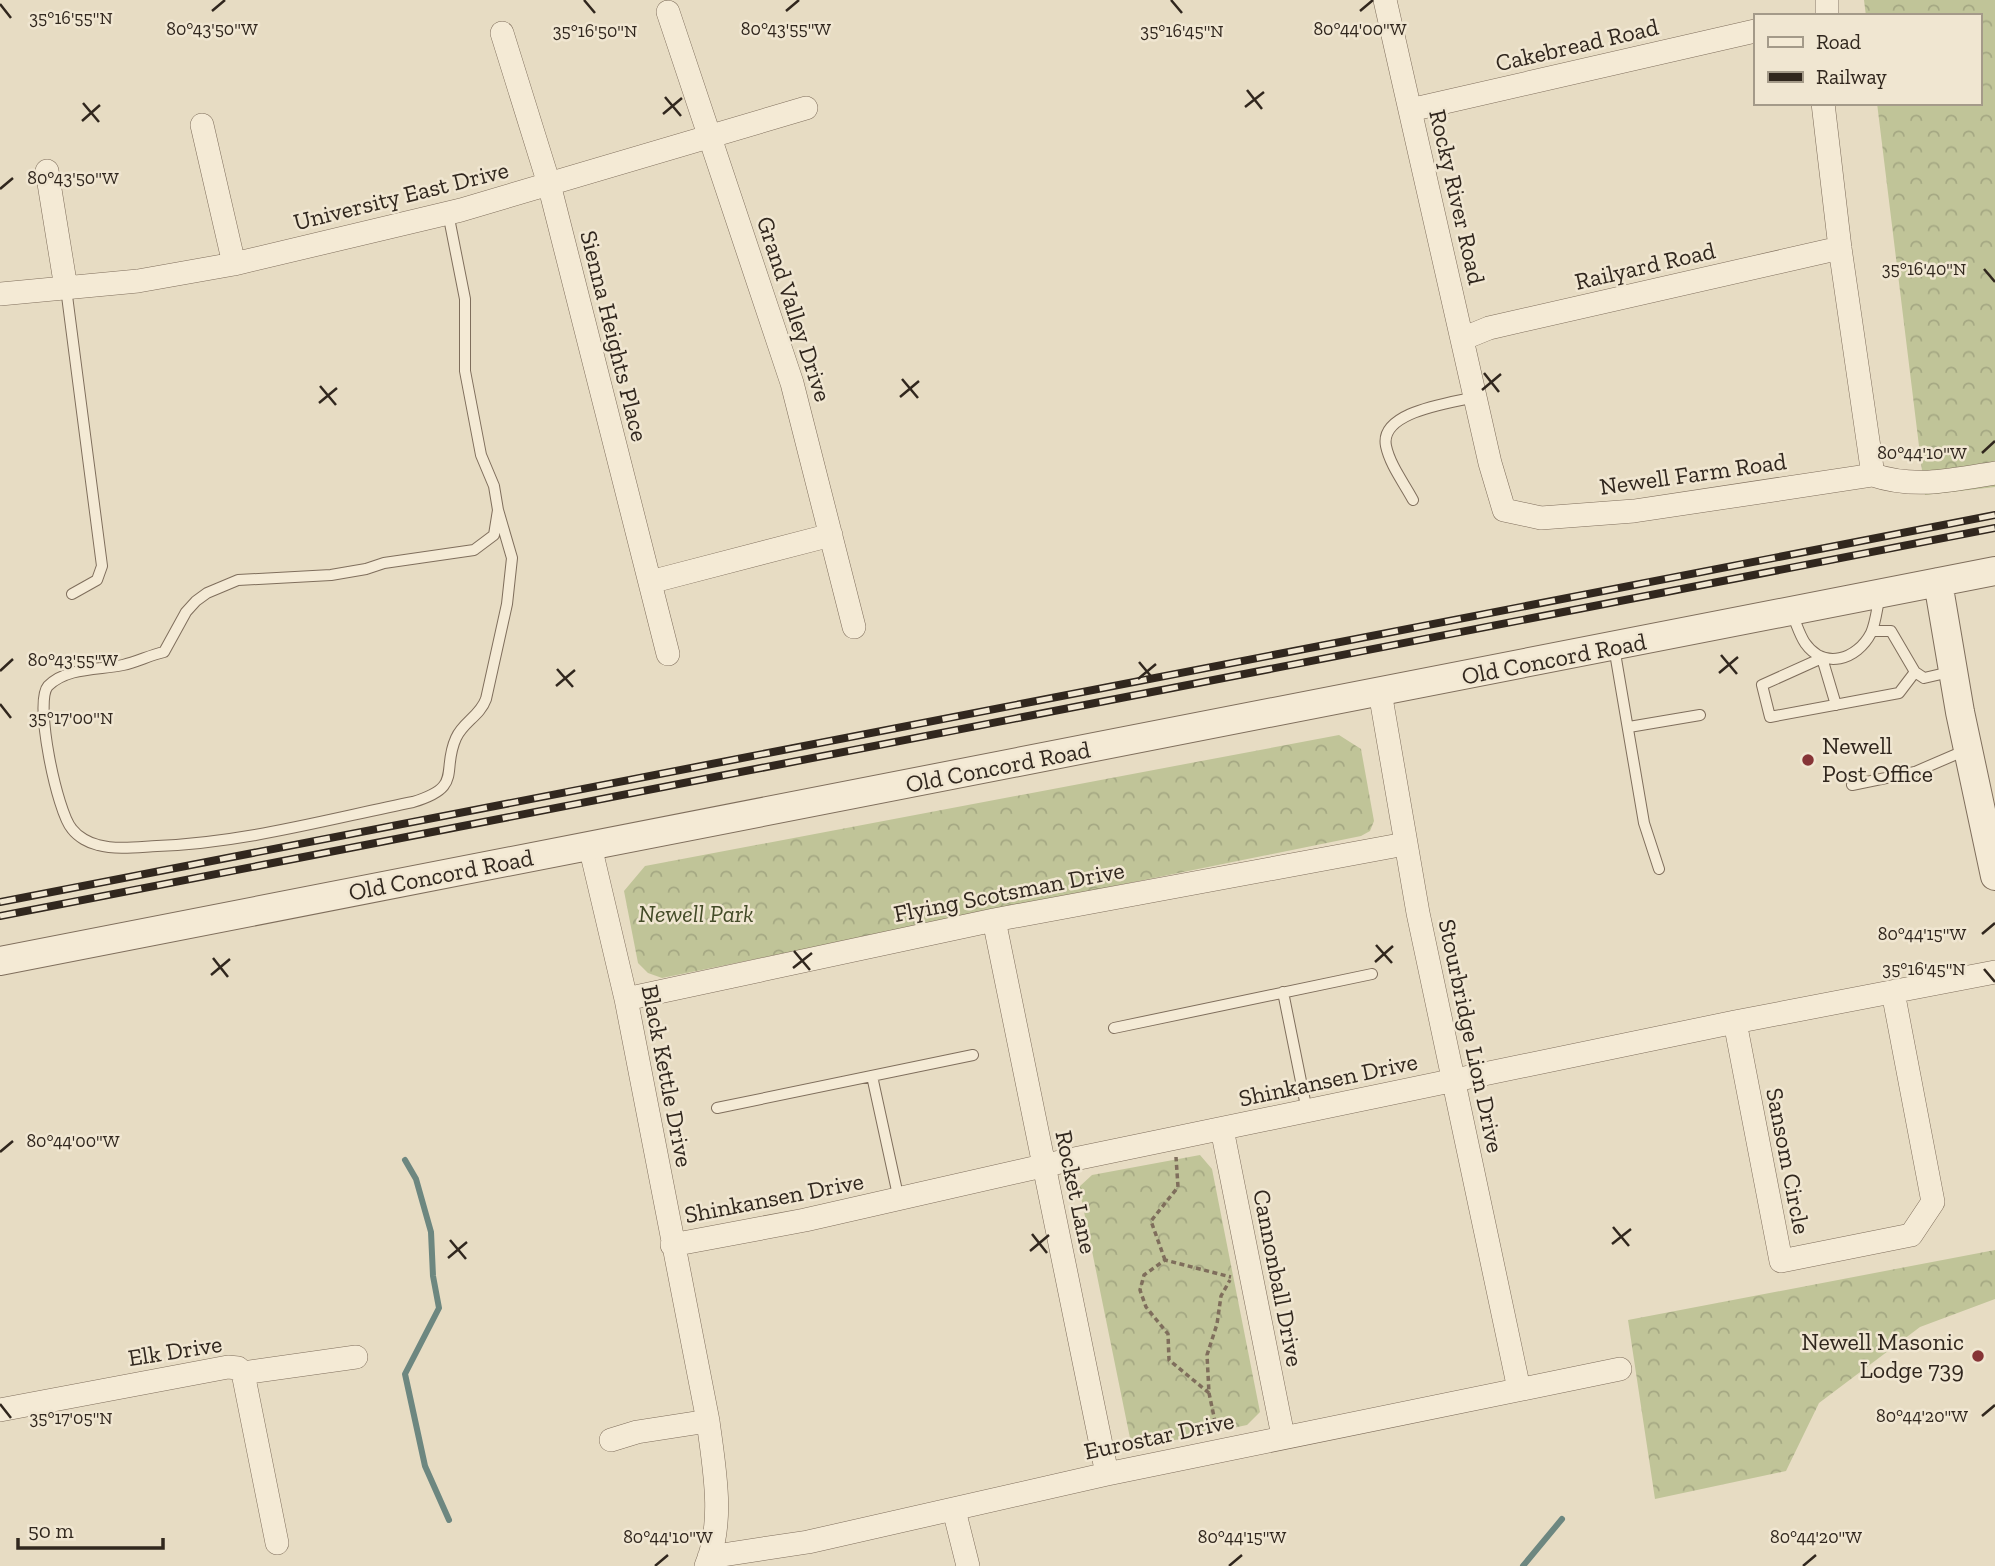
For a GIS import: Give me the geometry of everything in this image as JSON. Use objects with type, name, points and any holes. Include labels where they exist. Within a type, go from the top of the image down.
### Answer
[{"type":"street","name":"Rocky River Road","points":[[1385,0],[1477,401]]},
{"type":"street","name":"Grand Valley Drive","points":[[668,12],[792,383],[854,627]]},
{"type":"street","name":"Cakebread Road","points":[[1410,110],[1754,31]]},
{"type":"street","name":"Sienna Heights Place","points":[[502,33],[549,184],[668,654]]},
{"type":"street","points":[[1824,105],[1840,248],[1873,475]]},
{"type":"street","name":"University East Drive","points":[[0,294],[138,281],[234,264],[448,214],[806,108]]},
{"type":"street","points":[[202,125],[234,264]]},
{"type":"street","points":[[47,171],[66,288]]},
{"type":"street","name":"Railyard Road","points":[[1462,339],[1489,328],[1840,248]]},
{"type":"street","name":"Newell Farm Road","points":[[1477,401],[1504,510],[1541,518],[1634,511],[1873,475],[1898,483],[1937,483],[1995,472]]},
{"type":"street","points":[[650,582],[831,535]]},
{"type":"street","name":"Old Concord Road","points":[[0,961],[1995,571]]},
{"type":"street","points":[[1938,582],[1968,750],[1995,876]]},
{"type":"street","name":"Stourbridge Lion Drive","points":[[1380,692],[1405,844],[1519,1389]]},
{"type":"street","name":"Flying Scotsman Drive","points":[[626,999],[994,920],[1405,844]]},
{"type":"street","name":"Black Kettle Drive","points":[[590,846],[626,999],[708,1421],[716,1481],[714,1535],[708,1562]]},
{"type":"street","name":"Rocket Lane","points":[[994,920],[1107,1474]]},
{"type":"street","name":"Shinkansen Drive","points":[[672,1245],[899,1200],[1044,1166],[1735,1022],[1995,972]]},
{"type":"street","name":"Sansom Circle","points":[[1735,1022],[1781,1261],[1911,1235],[1933,1202],[1894,992]]},
{"type":"street","name":"Cannonball Drive","points":[[1222,1129],[1283,1436]]},
{"type":"street","name":"Elk Drive","points":[[0,1410],[228,1367],[238,1368],[243,1373],[356,1357]]},
{"type":"street","name":"Eurostar Drive","points":[[708,1562],[1283,1436],[1620,1368]]},
{"type":"street","points":[[243,1373],[276,1543]]},
{"type":"street","points":[[611,1440],[637,1432],[708,1421]]},
{"type":"street","points":[[954,1510],[968,1566]]},
{"type":"lane","points":[[448,214],[465,299],[465,371],[481,455],[494,486],[512,558],[504,617],[482,711],[455,739],[450,775],[437,792],[401,804],[186,845],[120,848],[97,845],[71,829],[55,783],[42,705],[45,690],[53,682],[63,676],[125,665],[164,652],[186,612],[196,601],[207,593],[237,580],[331,575],[384,563],[474,550],[494,535],[498,510]]},
{"type":"lane","points":[[66,288],[102,566],[97,580],[72,594]]},
{"type":"lane","points":[[1413,500],[1390,457],[1387,433],[1392,425],[1417,411],[1477,401]]},
{"type":"lane","points":[[1881,593],[1872,631],[1852,655],[1837,660],[1822,658],[1762,685],[1770,717],[1899,693],[1914,672]]},
{"type":"lane","points":[[1791,611],[1805,643],[1822,658],[1836,705]]},
{"type":"lane","points":[[1872,631],[1891,631],[1914,672],[1924,678],[1953,671]]},
{"type":"lane","points":[[1614,647],[1644,823],[1659,869]]},
{"type":"lane","points":[[1629,727],[1700,715]]},
{"type":"lane","points":[[1852,785],[1915,772],[1968,750]]},
{"type":"lane","points":[[1114,1028],[1372,974]]},
{"type":"lane","points":[[1283,992],[1307,1111]]},
{"type":"lane","points":[[717,1108],[973,1055]]},
{"type":"lane","points":[[873,1076],[899,1200]]},
{"type":"path","points":[[1165,1260],[1151,1222],[1178,1187],[1176,1156]]},
{"type":"path","points":[[1209,1393],[1189,1380],[1169,1360],[1168,1334],[1142,1300],[1140,1290],[1144,1275],[1165,1260],[1233,1277],[1221,1296],[1217,1324],[1207,1355],[1209,1393],[1218,1437]]},
{"type":"green space","points":[[1864,0],[1995,0],[1995,487],[1925,495],[1877,105],[1981,105],[1981,14],[1866,14]]},
{"type":"green space","name":"Newell Park","points":[[1339,735],[1361,749],[1374,821],[1370,831],[1361,836],[662,978],[648,973],[638,963],[624,891],[645,866]]},
{"type":"green space","points":[[1200,1155],[1212,1169],[1260,1412],[1247,1425],[1146,1446],[1130,1438],[1079,1187],[1092,1175]]},
{"type":"green space","points":[[1995,1250],[1995,1299],[1920,1327],[1819,1403],[1786,1471],[1655,1499],[1628,1320]]},
{"type":"waterway","points":[[405,1160],[416,1179],[431,1232],[433,1276],[439,1308],[405,1374],[425,1466],[449,1520]]},
{"type":"waterway","points":[[1523,1566],[1562,1519]]},
{"type":"railway","points":[[0,902],[1995,515]]},
{"type":"railway","points":[[0,916],[1995,528]]},
{"type":"place","name":"Newell Post Office","points":[[1808,760]]},
{"type":"place","name":"Newell Masonic Lodge 739","points":[[1978,1356]]}]
